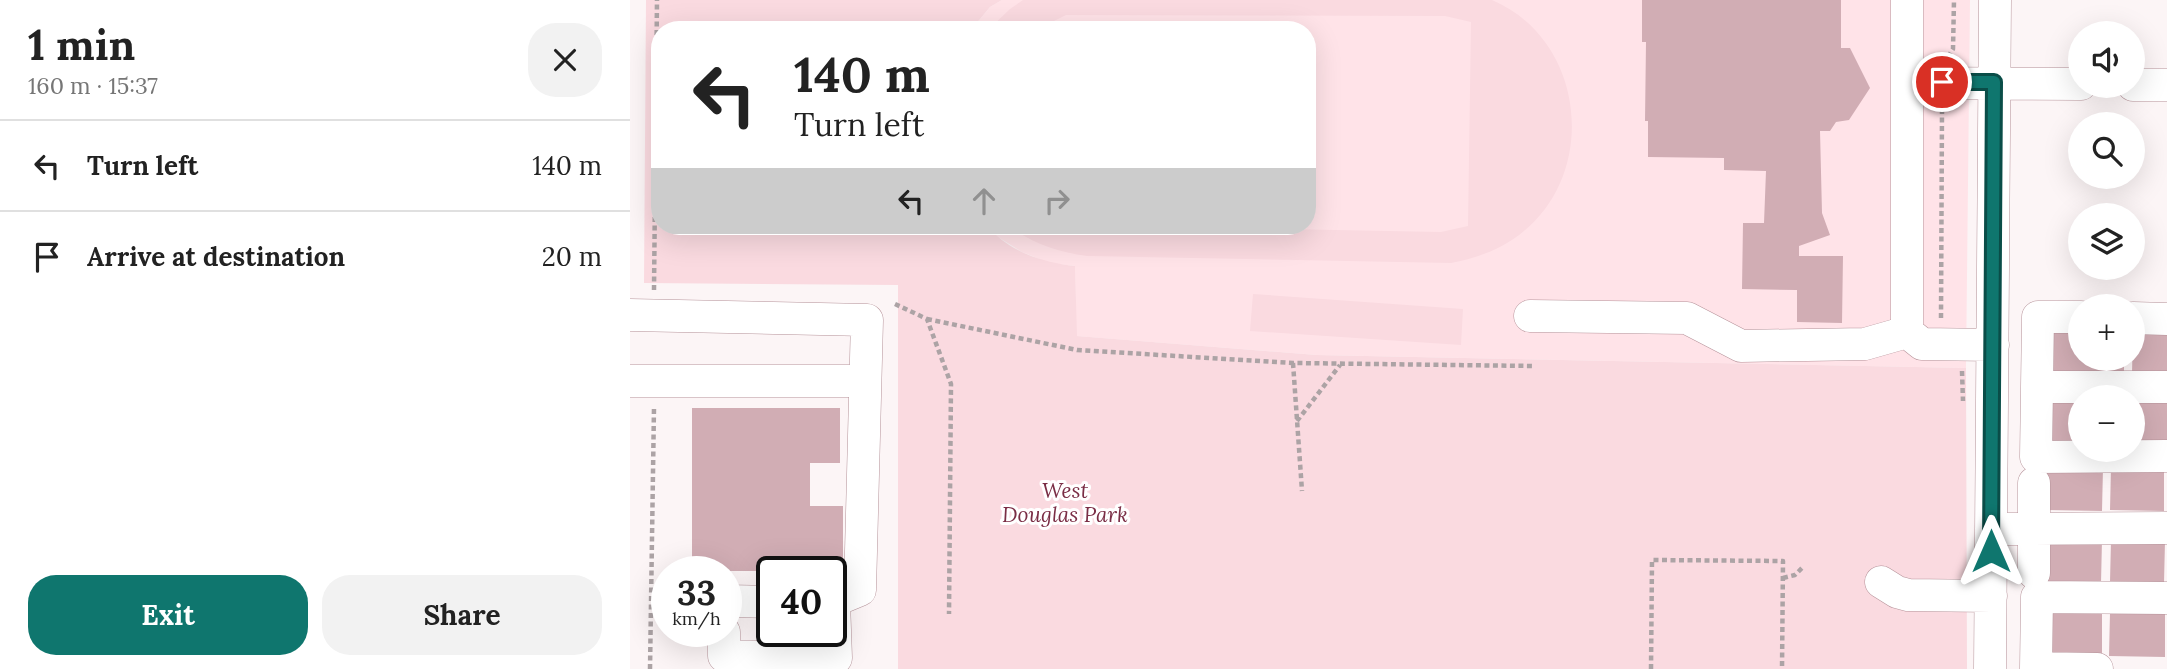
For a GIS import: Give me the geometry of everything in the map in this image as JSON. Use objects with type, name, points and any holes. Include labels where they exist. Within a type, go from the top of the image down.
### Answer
[{"type":"street","points":[[1907,0],[1908,332],[1922,344],[1993,345]]},
{"type":"street","points":[[1990,669],[1995,0]]},
{"type":"street","points":[[1907,83],[2068,84]]},
{"type":"street","points":[[2145,85],[2167,85]]},
{"type":"street","points":[[630,315],[867,320],[860,590],[847,596]]},
{"type":"street","points":[[1530,316],[1687,318],[1741,346],[1865,344],[1908,332]]},
{"type":"street","points":[[2068,317],[2038,317],[2036,457],[2167,456]]},
{"type":"street","points":[[2145,318],[2167,319]]},
{"type":"street","points":[[630,382],[865,382]]},
{"type":"street","points":[[2038,387],[2167,387]]},
{"type":"street","points":[[2034,483],[2034,573]]},
{"type":"street","points":[[1991,529],[2167,528]]},
{"type":"street","points":[[1881,582],[1908,595],[1991,596]]},
{"type":"street","points":[[2097,669],[2036,668],[2037,597],[2167,598]]},
{"type":"street","points":[[724,647],[724,656],[836,658],[835,647]]},
{"type":"path","points":[[1941,344],[1942,67],[1953,49],[1954,0]]},
{"type":"path","points":[[895,304],[927,319],[1077,350],[1293,363],[1534,366]]},
{"type":"path","points":[[927,319],[951,384],[948,614]]},
{"type":"path","points":[[1293,363],[1302,491]]},
{"type":"path","points":[[1297,421],[1340,364]]},
{"type":"path","points":[[1651,669],[1652,560],[1783,561],[1782,669]]},
{"type":"path","points":[[1783,578],[1795,575],[1804,566]]},
{"type":"shaded area","points":[[1002,0],[1970,0],[1966,368],[1317,355],[1076,336],[1075,266],[1049,263],[1022,252],[996,235],[1316,235],[1316,21],[978,21],[990,7]]},
{"type":"green space","name":"West Douglas Park","points":[[646,0],[1002,0],[990,7],[978,21],[651,21],[651,235],[996,235],[1027,254],[1050,262],[1075,266],[1077,336],[1317,355],[1966,368],[1967,669],[898,669],[898,285],[644,283]]},
{"type":"green space","points":[[1023,0],[1492,0],[1523,19],[1546,44],[1562,74],[1571,107],[1571,141],[1564,174],[1548,205],[1524,231],[1489,252],[1451,263],[1087,256],[1055,249],[1024,235],[1316,235],[1316,230],[1441,232],[1468,226],[1471,22],[1445,16],[1066,15],[1054,21],[997,21]]},
{"type":"green space","points":[[1253,294],[1463,309],[1461,345],[1250,331]]},
{"type":"building","points":[[1642,0],[1841,0],[1841,48],[1850,48],[1870,88],[1849,120],[1836,122],[1830,131],[1820,131],[1822,213],[1830,235],[1799,246],[1799,256],[1843,256],[1842,323],[1797,322],[1797,290],[1742,289],[1743,223],[1764,223],[1766,171],[1724,170],[1724,158],[1648,157],[1648,121],[1645,121],[1646,42],[1642,42]]},
{"type":"building","points":[[2049,330],[2068,330],[2068,371],[2124,371],[2124,375],[2048,373]]},
{"type":"building","points":[[2145,331],[2167,331],[2167,374],[2132,373],[2145,371]]},
{"type":"building","points":[[2049,397],[2068,398],[2068,441],[2048,441]]},
{"type":"building","points":[[2145,398],[2167,398],[2167,441],[2145,440]]},
{"type":"building","points":[[692,408],[840,408],[840,463],[810,463],[810,506],[843,506],[843,556],[756,556],[756,571],[742,571],[742,556],[692,556]]},
{"type":"building","points":[[2047,467],[2103,468],[2102,511],[2047,510]]},
{"type":"building","points":[[2111,467],[2164,468],[2164,511],[2110,510]]},
{"type":"building","points":[[2048,539],[2102,540],[2101,583],[2047,582]]},
{"type":"building","points":[[2111,540],[2165,541],[2164,583],[2110,582]]},
{"type":"building","points":[[2048,613],[2102,614],[2102,656],[2048,655]]},
{"type":"building","points":[[2110,613],[2165,614],[2165,657],[2109,656]]},
{"type":"route","points":[[1942,82],[1994,82],[1991,551]]}]
